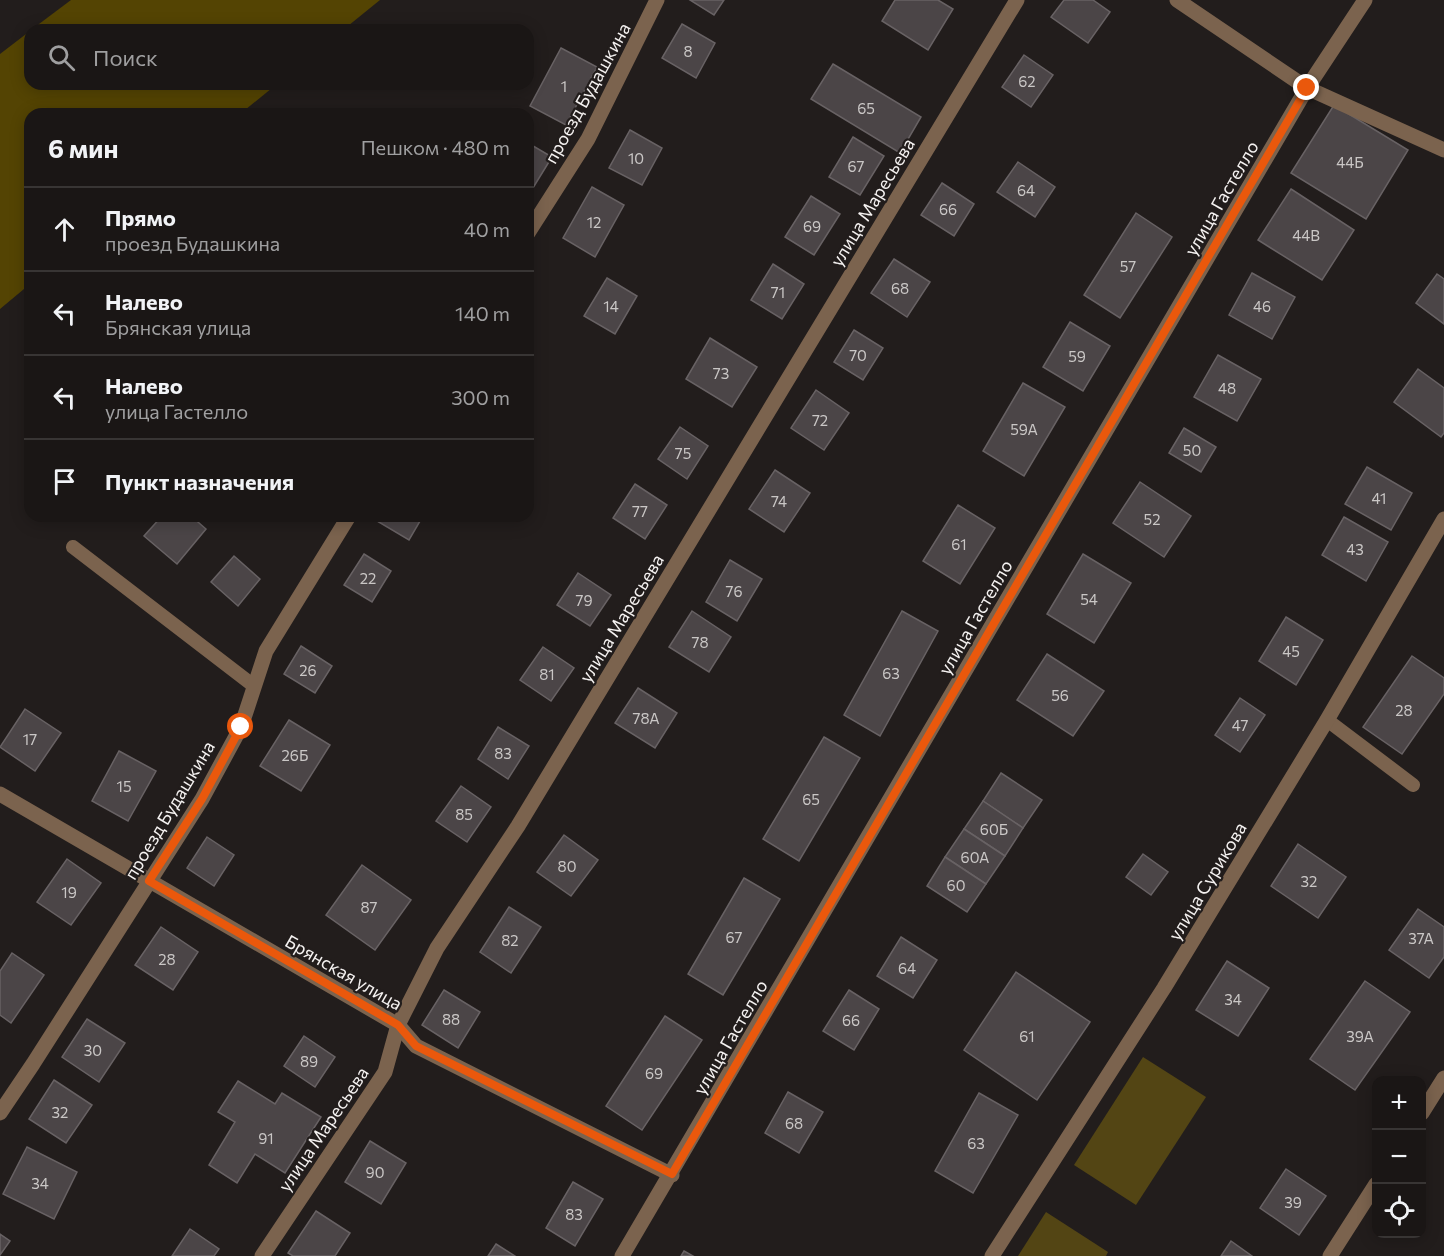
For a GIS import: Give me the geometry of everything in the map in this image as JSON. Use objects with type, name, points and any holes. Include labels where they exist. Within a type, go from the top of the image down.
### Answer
[{"type":"street","name":"проезд Будашкина","points":[[534,223],[588,139],[657,0]]},
{"type":"street","name":"улица Маресьева","points":[[262,1256],[385,1072],[398,1025],[437,948],[518,826],[1017,0]]},
{"type":"street","points":[[1177,0],[1307,88],[1444,150]]},
{"type":"street","name":"улица Гастелло","points":[[622,1256],[1307,88],[1365,0]]},
{"type":"street","name":"улица Сурикова","points":[[992,1256],[1164,988],[1327,720],[1444,519]]},
{"type":"street","name":"проезд Будашкина","points":[[0,1113],[202,799],[241,727],[266,651],[346,522]]},
{"type":"street","name":"Брянская улица","points":[[0,794],[398,1025],[416,1046],[672,1174]]},
{"type":"street","points":[[1426,1107],[1444,1078]]},
{"type":"street","points":[[1330,1256],[1372,1192]]},
{"type":"lane","points":[[73,547],[254,686]]},
{"type":"lane","points":[[1327,720],[1413,785]]},
{"type":"shaded area","points":[[71,0],[380,0],[350,24],[39,24]]},
{"type":"shaded area","points":[[24,36],[24,90],[270,90],[247,108],[24,108],[24,289],[0,309],[0,54]]},
{"type":"shaded area","points":[[1143,1057],[1206,1097],[1136,1205],[1074,1165]]},
{"type":"shaded area","points":[[1046,1212],[1108,1252],[1106,1256],[1018,1256]]},
{"type":"building","points":[[690,0],[724,0],[714,15]]},
{"type":"building","points":[[895,0],[938,0],[953,9],[928,50],[882,21]]},
{"type":"building","points":[[1064,0],[1093,0],[1110,12],[1088,43],[1051,17]]},
{"type":"building","points":[[682,24],[715,43],[696,78],[662,58]]},
{"type":"building","points":[[561,48],[597,67],[566,125],[530,106]]},
{"type":"building","points":[[1024,55],[1053,75],[1031,107],[1002,87]]},
{"type":"building","points":[[833,64],[921,117],[900,153],[811,99]]},
{"type":"building","points":[[1334,105],[1408,150],[1366,219],[1291,173]]},
{"type":"building","points":[[630,130],[662,148],[642,185],[609,168]]},
{"type":"building","points":[[853,137],[884,156],[860,195],[829,177]]},
{"type":"building","points":[[534,146],[552,157],[534,186]]},
{"type":"building","points":[[1018,162],[1055,187],[1035,217],[997,192]]},
{"type":"building","points":[[942,183],[974,204],[954,236],[921,215]]},
{"type":"building","points":[[592,187],[624,205],[595,257],[563,238]]},
{"type":"building","points":[[1291,189],[1354,230],[1322,280],[1258,240]]},
{"type":"building","points":[[811,196],[840,214],[814,255],[785,237]]},
{"type":"building","points":[[1136,213],[1172,237],[1120,318],[1084,295]]},
{"type":"building","points":[[894,259],[930,282],[907,317],[871,293]]},
{"type":"building","points":[[773,264],[804,284],[782,319],[751,300]]},
{"type":"building","points":[[1252,273],[1295,297],[1272,339],[1229,315]]},
{"type":"building","points":[[1437,274],[1444,279],[1444,324],[1416,303]]},
{"type":"building","points":[[607,278],[637,296],[615,334],[584,316]]},
{"type":"building","points":[[1070,322],[1110,346],[1083,391],[1043,367]]},
{"type":"building","points":[[854,330],[883,348],[863,380],[834,362]]},
{"type":"building","points":[[710,338],[757,367],[732,407],[686,379]]},
{"type":"building","points":[[1218,355],[1261,379],[1237,421],[1194,397]]},
{"type":"building","points":[[1418,369],[1444,388],[1444,433],[1441,437],[1394,402]]},
{"type":"building","points":[[1023,383],[1065,407],[1024,476],[983,451]]},
{"type":"building","points":[[816,390],[849,413],[824,450],[791,428]]},
{"type":"building","points":[[680,427],[708,446],[687,479],[658,459]]},
{"type":"building","points":[[1184,428],[1216,447],[1201,472],[1169,453]]},
{"type":"building","points":[[1367,467],[1412,493],[1391,530],[1345,504]]},
{"type":"building","points":[[775,470],[810,493],[784,532],[749,509]]},
{"type":"building","points":[[1140,482],[1191,516],[1164,557],[1113,523]]},
{"type":"building","points":[[635,484],[667,505],[645,539],[613,518]]},
{"type":"building","points":[[958,505],[995,528],[960,584],[923,561]]},
{"type":"building","points":[[1344,517],[1388,542],[1366,581],[1322,555]]},
{"type":"building","points":[[157,522],[198,522],[206,529],[177,564],[144,536]]},
{"type":"building","points":[[379,522],[420,522],[409,540]]},
{"type":"building","points":[[364,554],[391,571],[372,602],[344,585]]},
{"type":"building","points":[[1083,554],[1131,583],[1094,643],[1047,614]]},
{"type":"building","points":[[234,556],[260,579],[238,606],[211,582]]},
{"type":"building","points":[[730,560],[762,579],[737,621],[706,602]]},
{"type":"building","points":[[578,573],[611,595],[590,626],[557,605]]},
{"type":"building","points":[[692,611],[731,637],[709,672],[669,647]]},
{"type":"building","points":[[902,611],[938,631],[880,736],[844,715]]},
{"type":"building","points":[[1286,617],[1323,640],[1296,685],[1259,661]]},
{"type":"building","points":[[301,646],[332,666],[315,693],[284,674]]},
{"type":"building","points":[[543,647],[574,668],[551,701],[520,680]]},
{"type":"building","points":[[1047,654],[1104,691],[1073,736],[1017,700]]},
{"type":"building","points":[[1412,656],[1444,678],[1444,694],[1402,754],[1363,727]]},
{"type":"building","points":[[638,688],[677,713],[655,748],[615,723]]},
{"type":"building","points":[[1240,698],[1265,715],[1240,752],[1215,735]]},
{"type":"building","points":[[25,709],[61,733],[35,771],[0,747]]},
{"type":"building","points":[[289,720],[330,745],[301,791],[260,766]]},
{"type":"building","points":[[498,727],[529,746],[508,779],[478,759]]},
{"type":"building","points":[[824,737],[860,758],[799,861],[763,839]]},
{"type":"building","points":[[119,751],[156,771],[128,821],[92,801]]},
{"type":"building","points":[[1001,773],[1042,800],[1023,828],[983,801]]},
{"type":"building","points":[[461,786],[491,807],[467,842],[436,821]]},
{"type":"building","points":[[983,801],[1023,828],[1005,856],[964,829]]},
{"type":"building","points":[[964,829],[1005,856],[986,884],[945,857]]},
{"type":"building","points":[[564,835],[598,860],[571,896],[537,872]]},
{"type":"building","points":[[207,837],[234,855],[214,886],[187,868]]},
{"type":"building","points":[[1298,844],[1346,877],[1318,918],[1271,886]]},
{"type":"building","points":[[1143,854],[1168,872],[1151,895],[1126,877]]},
{"type":"building","points":[[945,857],[986,884],[967,912],[927,886]]},
{"type":"building","points":[[67,859],[101,883],[71,925],[37,902]]},
{"type":"building","points":[[362,865],[411,900],[375,950],[326,915]]},
{"type":"building","points":[[744,878],[780,899],[723,995],[688,974]]},
{"type":"building","points":[[509,907],[541,927],[511,973],[480,952]]},
{"type":"building","points":[[1418,909],[1444,927],[1444,957],[1429,978],[1389,950]]},
{"type":"building","points":[[161,927],[198,952],[173,990],[135,965]]},
{"type":"building","points":[[901,937],[937,960],[913,998],[877,976]]},
{"type":"building","points":[[12,953],[44,975],[11,1023],[0,1015],[0,971]]},
{"type":"building","points":[[1227,961],[1269,988],[1238,1036],[1196,1010]]},
{"type":"building","points":[[1016,972],[1090,1022],[1037,1100],[964,1050]]},
{"type":"building","points":[[1365,981],[1410,1012],[1355,1090],[1310,1059]]},
{"type":"building","points":[[444,990],[480,1012],[458,1048],[422,1025]]},
{"type":"building","points":[[849,990],[879,1009],[854,1050],[823,1031]]},
{"type":"building","points":[[665,1016],[702,1040],[642,1130],[606,1106]]},
{"type":"building","points":[[87,1019],[125,1043],[99,1082],[62,1057]]},
{"type":"building","points":[[304,1036],[335,1057],[315,1087],[284,1066]]},
{"type":"building","points":[[54,1080],[92,1105],[66,1143],[29,1119]]},
{"type":"building","points":[[238,1081],[275,1104],[282,1093],[321,1117],[285,1173],[255,1154],[237,1183],[209,1165],[235,1122],[218,1112]]},
{"type":"building","points":[[788,1092],[823,1112],[799,1153],[765,1133]]},
{"type":"building","points":[[979,1093],[1018,1115],[973,1193],[935,1171]]},
{"type":"building","points":[[370,1141],[406,1163],[381,1204],[345,1182]]},
{"type":"building","points":[[27,1147],[77,1172],[54,1219],[3,1194]]},
{"type":"building","points":[[1286,1169],[1326,1196],[1299,1235],[1260,1208]]},
{"type":"building","points":[[573,1182],[603,1199],[575,1246],[546,1228]]},
{"type":"building","points":[[316,1211],[350,1233],[335,1256],[293,1256],[288,1253]]},
{"type":"building","points":[[190,1229],[219,1249],[214,1256],[172,1256]]},
{"type":"building","points":[[0,1234],[10,1241],[0,1255]]},
{"type":"building","points":[[1231,1241],[1252,1256],[1221,1256]]},
{"type":"building","points":[[496,1244],[515,1256],[488,1256]]},
{"type":"building","points":[[684,1251],[693,1256],[681,1256]]},
{"type":"route","points":[[241,727],[202,799],[149,881],[398,1025],[416,1046],[672,1174],[1307,88]]}]
